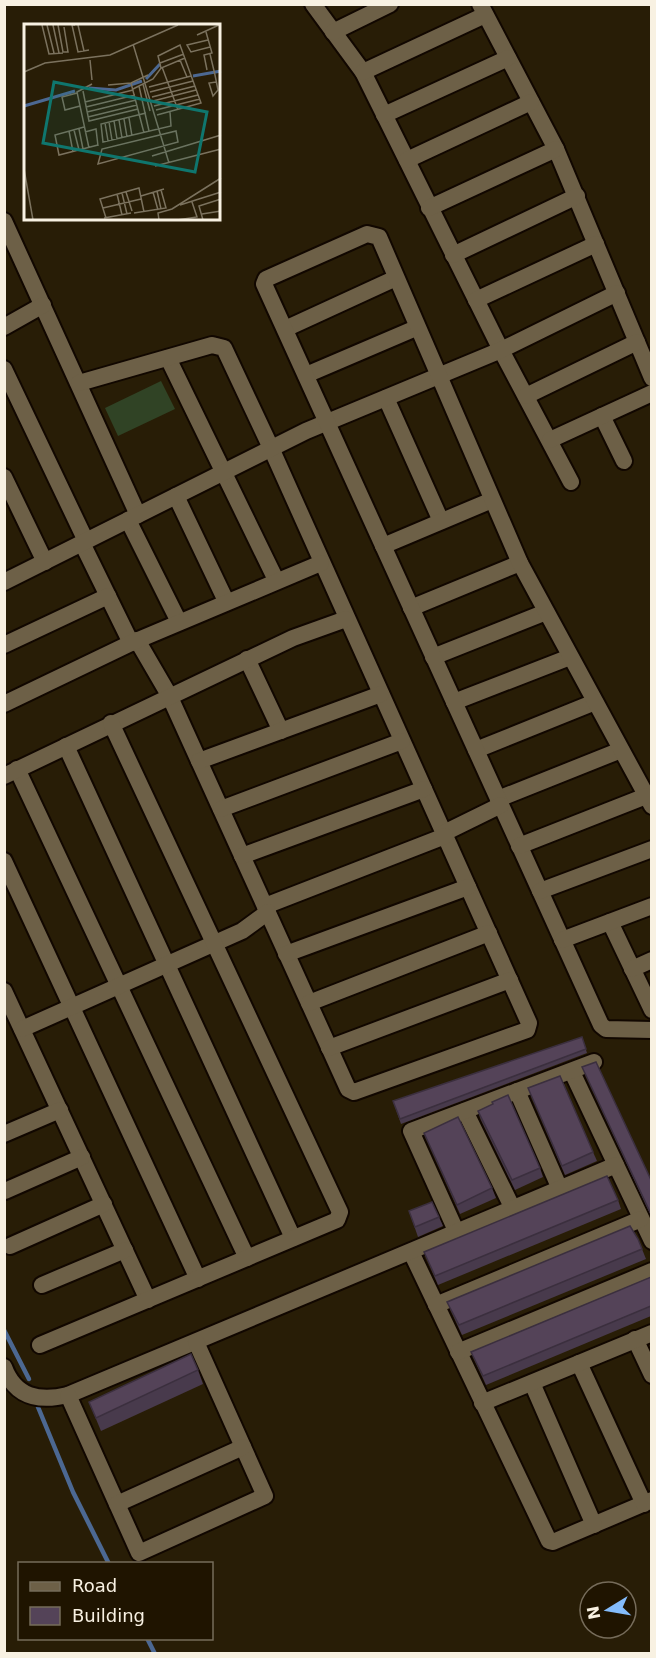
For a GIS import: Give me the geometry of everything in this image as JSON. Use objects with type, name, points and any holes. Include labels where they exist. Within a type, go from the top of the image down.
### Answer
[{"type":"street","points":[[313,4],[363,72],[501,350],[571,482]]},
{"type":"street","points":[[333,32],[390,4]]},
{"type":"street","points":[[363,72],[482,10],[556,149],[651,378]]},
{"type":"street","points":[[384,115],[508,58]]},
{"type":"street","points":[[407,160],[531,102]]},
{"type":"street","points":[[429,208],[556,149]]},
{"type":"street","points":[[453,255],[577,196]]},
{"type":"street","points":[[4,221],[79,383],[133,518],[179,622]]},
{"type":"street","points":[[519,846],[649,801],[520,563],[416,328],[382,242],[379,237],[367,234],[270,277],[264,284],[306,375],[519,846],[601,1025],[606,1029],[651,1030]]},
{"type":"street","points":[[476,300],[596,244]]},
{"type":"street","points":[[285,329],[396,278]]},
{"type":"street","points":[[4,582],[271,448],[327,422],[501,350],[617,293]]},
{"type":"street","points":[[4,327],[43,304]]},
{"type":"street","points":[[306,375],[416,328]]},
{"type":"street","points":[[526,396],[637,342]]},
{"type":"street","points":[[4,369],[108,596],[169,695],[348,1089],[354,1092],[527,1030],[530,1023],[346,619],[271,448],[221,346],[212,345],[79,383]]},
{"type":"street","points":[[168,358],[276,579]]},
{"type":"street","points":[[550,440],[651,393]]},
{"type":"street","points":[[386,398],[441,521]]},
{"type":"street","points":[[602,416],[624,461]]},
{"type":"street","points":[[4,477],[45,562]]},
{"type":"street","points":[[176,496],[226,601]]},
{"type":"street","points":[[383,546],[492,500]]},
{"type":"street","points":[[4,704],[134,641],[276,579],[321,563]]},
{"type":"street","points":[[411,608],[520,563]]},
{"type":"street","points":[[4,645],[108,596]]},
{"type":"street","points":[[434,657],[546,612]]},
{"type":"street","points":[[247,1258],[119,986],[11,772],[247,659],[293,638],[346,619]]},
{"type":"street","points":[[454,702],[570,657]]},
{"type":"street","points":[[247,659],[281,731]]},
{"type":"street","points":[[199,761],[381,694]]},
{"type":"street","points":[[476,750],[595,702]]},
{"type":"street","points":[[40,1345],[337,1220],[340,1212],[111,723]]},
{"type":"street","points":[[221,809],[402,741]]},
{"type":"street","points":[[66,746],[293,1238]]},
{"type":"street","points":[[22,1029],[242,931],[266,909],[444,835],[500,802],[621,750]]},
{"type":"street","points":[[242,856],[424,789]]},
{"type":"street","points":[[540,891],[651,849]]},
{"type":"street","points":[[4,861],[198,1279]]},
{"type":"street","points":[[286,954],[468,887]]},
{"type":"street","points":[[562,940],[651,906]]},
{"type":"street","points":[[610,922],[651,1010]]},
{"type":"street","points":[[309,1003],[489,933]]},
{"type":"street","points":[[632,969],[651,960]]},
{"type":"street","points":[[329,1048],[510,980]]},
{"type":"street","points":[[7,1001],[148,1300]]},
{"type":"street","points":[[457,1233],[411,1131],[594,1062]]},
{"type":"street","points":[[572,1072],[651,1241]]},
{"type":"street","points":[[517,1091],[560,1189]]},
{"type":"street","points":[[4,1134],[60,1110]]},
{"type":"street","points":[[465,1111],[513,1209]]},
{"type":"street","points":[[4,1191],[82,1157]]},
{"type":"street","points":[[4,1367],[9,1379],[22,1394],[39,1398],[68,1395],[616,1165]]},
{"type":"street","points":[[10,1245],[104,1204]]},
{"type":"street","points":[[436,1305],[641,1219]]},
{"type":"street","points":[[42,1285],[125,1250]]},
{"type":"street","points":[[411,1252],[549,1541],[553,1542],[648,1502],[579,1363]]},
{"type":"street","points":[[458,1352],[651,1271]]},
{"type":"street","points":[[482,1403],[651,1333]]},
{"type":"street","points":[[636,1339],[651,1375]]},
{"type":"street","points":[[68,1395],[139,1553],[265,1496],[196,1342]]},
{"type":"street","points":[[532,1383],[594,1525]]},
{"type":"street","points":[[117,1504],[243,1447]]},
{"type":"green space","points":[[161,381],[175,409],[118,436],[105,408]]},
{"type":"building","points":[[582,1037],[586,1049],[400,1119],[393,1101]]},
{"type":"building","points":[[596,1062],[651,1180],[651,1214],[582,1067]]},
{"type":"building","points":[[560,1076],[593,1152],[562,1166],[528,1088]]},
{"type":"building","points":[[508,1095],[540,1168],[512,1180],[478,1111]]},
{"type":"building","points":[[458,1117],[492,1188],[457,1205],[424,1133]]},
{"type":"building","points":[[607,1176],[618,1200],[435,1276],[424,1252]]},
{"type":"building","points":[[432,1202],[439,1217],[415,1227],[409,1211]]},
{"type":"building","points":[[630,1226],[642,1249],[459,1325],[447,1302]]},
{"type":"building","points":[[651,1277],[651,1306],[483,1376],[471,1352]]},
{"type":"building","points":[[191,1354],[198,1370],[96,1418],[89,1402]]},
{"type":"waterway","points":[[4,1330],[29,1379]]},
{"type":"waterway","points":[[38,1407],[73,1492],[108,1562]]},
{"type":"waterway","points":[[148,1640],[155,1654]]}]
